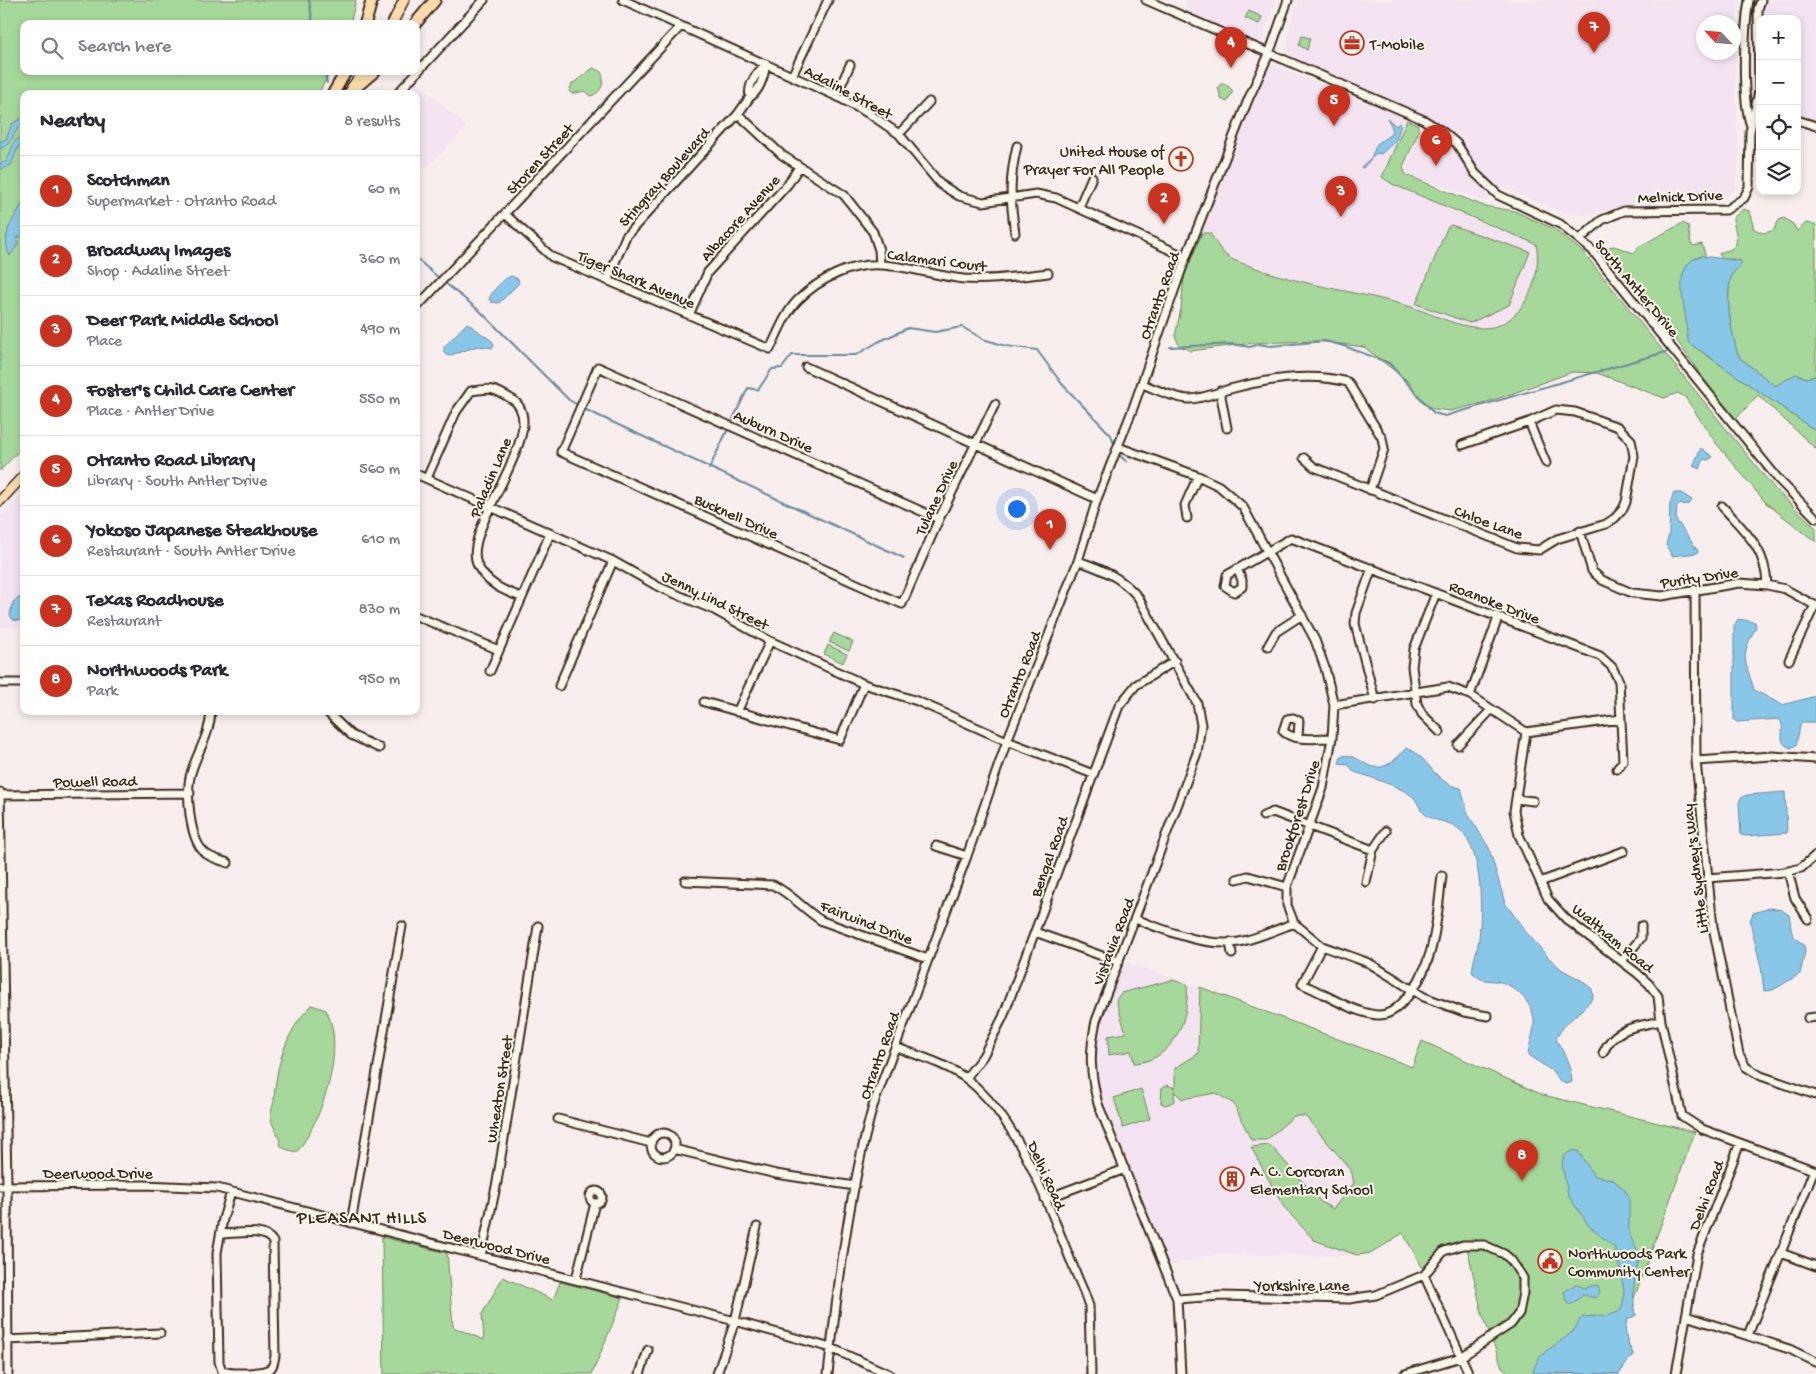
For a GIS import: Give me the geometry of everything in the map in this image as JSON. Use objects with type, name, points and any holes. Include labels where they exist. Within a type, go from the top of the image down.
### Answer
[{"type":"highway","points":[[366,20],[372,0]]},
{"type":"highway","points":[[418,20],[435,0]]},
{"type":"highway","points":[[335,90],[344,75]]},
{"type":"highway","points":[[353,90],[370,75]]},
{"type":"main road","points":[[394,20],[404,0]]},
{"type":"main road","points":[[351,90],[361,75]]},
{"type":"main road","points":[[0,501],[20,478]]},
{"type":"street","points":[[420,69],[484,0]]},
{"type":"street","name":"Adaline Street","points":[[623,0],[836,96],[871,115],[899,134],[940,184],[959,196],[983,202],[1036,194],[1056,198],[1186,257]]},
{"type":"street","points":[[792,76],[828,0]]},
{"type":"street","name":"South Antler Drive","points":[[1146,0],[1424,120],[1443,132],[1456,144],[1475,173],[1498,195],[1560,224],[1592,250],[1778,480],[1816,518]]},
{"type":"street","name":"Otranto Road","points":[[828,1374],[855,1186],[862,1147],[873,1106],[967,856],[1006,740],[1078,561],[1096,499],[1142,384],[1186,257],[1248,100],[1269,54],[1288,0]]},
{"type":"street","name":"Melnick Drive","points":[[1749,0],[1746,83],[1754,107]]},
{"type":"street","name":"Melnick Drive","points":[[1580,239],[1602,220],[1624,211],[1726,210],[1744,198],[1749,187],[1751,126],[1747,115],[1754,107],[1759,91],[1758,9],[1761,0]]},
{"type":"street","name":"Storen Street","points":[[420,304],[681,26]]},
{"type":"street","name":"Stingray Boulevard","points":[[608,280],[626,236],[738,114],[750,97],[755,94],[761,82],[766,64]]},
{"type":"street","points":[[836,96],[850,65]]},
{"type":"street","points":[[401,90],[415,75]]},
{"type":"street","points":[[899,134],[930,102]]},
{"type":"street","points":[[738,114],[782,155],[844,195],[873,232],[879,250],[880,265]]},
{"type":"street","points":[[1801,121],[1816,126]]},
{"type":"street","points":[[1015,233],[1010,197],[1010,172],[1017,146]]},
{"type":"street","name":"Albacore Avenue","points":[[689,315],[708,272],[788,184],[799,167]]},
{"type":"street","points":[[1079,207],[1092,178]]},
{"type":"street","name":"Tiger Shark Avenue","points":[[505,214],[552,257],[770,349]]},
{"type":"street","name":"Calamari Court","points":[[770,349],[784,320],[798,300],[815,285],[838,272],[880,265],[962,278],[988,280],[1048,273]]},
{"type":"street","name":"Auburn Drive","points":[[562,452],[598,366],[939,519]]},
{"type":"street","points":[[806,367],[1096,499]]},
{"type":"street","points":[[1142,384],[1173,396],[1190,399],[1255,382],[1313,377],[1332,378],[1348,382],[1382,438],[1384,449],[1370,490]]},
{"type":"street","name":"Paladin Lane","points":[[427,478],[456,412],[471,391],[493,387],[515,400],[523,416],[521,440],[490,507],[476,547],[476,563],[487,579],[502,590],[521,597]]},
{"type":"street","points":[[1220,391],[1227,428]]},
{"type":"street","name":"Tulane Drive","points":[[902,604],[939,519],[995,404]]},
{"type":"street","name":"Chloe Lane","points":[[1304,458],[1314,467],[1517,548],[1539,550],[1557,539],[1606,524],[1623,509],[1634,456],[1631,440],[1618,427],[1576,412],[1556,410],[1529,422],[1462,445]]},
{"type":"street","points":[[1529,422],[1546,463]]},
{"type":"street","name":"Brookforest Drive","points":[[1118,446],[1198,476],[1219,486],[1243,507],[1302,615],[1325,668],[1334,705],[1332,738],[1323,788],[1287,887],[1287,905],[1294,923]]},
{"type":"street","name":"Bucknell Drive","points":[[562,452],[902,604]]},
{"type":"street","name":"Jenny Lind Street","points":[[420,475],[613,561],[659,587],[714,610],[770,641],[864,684],[917,701],[1006,740],[1093,774]]},
{"type":"street","points":[[1187,518],[1185,505],[1198,476]]},
{"type":"street","points":[[1722,506],[1758,545],[1767,569],[1767,585]]},
{"type":"street","name":"Purity Drive","points":[[1580,532],[1592,571],[1602,580],[1632,593],[1650,596],[1739,583],[1767,585],[1785,589],[1816,606]]},
{"type":"street","points":[[490,671],[550,534]]},
{"type":"street","name":"Roanoke Drive","points":[[1268,551],[1290,538],[1600,656],[1612,667],[1619,681],[1622,761],[1618,769]]},
{"type":"street","points":[[1237,570],[1268,551]]},
{"type":"street","points":[[559,686],[613,561]]},
{"type":"street","name":"Vistavia Road","points":[[1078,561],[1107,571],[1126,582],[1138,597],[1197,703],[1201,725],[1198,744],[1096,1021],[1090,1050],[1091,1077],[1098,1104],[1177,1299],[1181,1374]]},
{"type":"street","points":[[1372,568],[1356,613],[1355,624],[1375,700]]},
{"type":"street","name":"Little Sydney's Way","points":[[1695,589],[1696,761],[1707,878],[1713,927],[1739,1054],[1746,1066],[1762,1076],[1816,1095]]},
{"type":"street","points":[[1436,593],[1414,649],[1412,667],[1417,704],[1422,714],[1440,732]]},
{"type":"street","points":[[1789,660],[1816,606]]},
{"type":"street","points":[[1268,646],[1276,632],[1302,615]]},
{"type":"street","points":[[420,618],[499,650]]},
{"type":"street","points":[[1470,695],[1498,618]]},
{"type":"street","points":[[737,712],[770,641]]},
{"type":"street","name":"Bengal Road","points":[[966,1078],[994,1038],[1113,720],[1127,694],[1136,685],[1175,661]]},
{"type":"street","points":[[0,683],[20,682]]},
{"type":"street","points":[[704,702],[840,740],[864,684]]},
{"type":"street","points":[[1334,705],[1448,687],[1470,695],[1526,732],[1621,720]]},
{"type":"street","points":[[1458,745],[1491,710]]},
{"type":"street","points":[[211,715],[210,728],[191,771],[190,818],[195,840],[205,853],[228,863]]},
{"type":"street","points":[[330,715],[351,736],[379,748]]},
{"type":"street","name":"Waltham Road","points":[[1526,732],[1514,811],[1519,835],[1548,899],[1566,919],[1622,961],[1654,990],[1658,996],[1661,1021],[1682,1116],[1702,1129],[1815,1170]]},
{"type":"street","points":[[1298,737],[1332,738]]},
{"type":"street","points":[[1696,761],[1772,756],[1816,759]]},
{"type":"street","name":"Powell Road","points":[[0,794],[190,792]]},
{"type":"street","points":[[0,794],[3,1186],[8,1374]]},
{"type":"street","points":[[1516,799],[1533,801]]},
{"type":"street","points":[[1262,816],[1273,812],[1309,824],[1373,850]]},
{"type":"street","points":[[1366,882],[1373,850],[1386,831]]},
{"type":"street","points":[[936,846],[967,856]]},
{"type":"street","points":[[1540,882],[1624,851]]},
{"type":"street","points":[[1707,878],[1788,871],[1801,868],[1816,855]]},
{"type":"street","points":[[1788,871],[1795,898],[1808,919]]},
{"type":"street","points":[[1237,879],[1248,876],[1287,887]]},
{"type":"street","points":[[1322,946],[1302,984],[1362,1012],[1379,1016],[1396,1010],[1414,991],[1425,971],[1433,950],[1442,876]]},
{"type":"street","name":"Fairwind Drive","points":[[685,881],[773,885],[783,890],[807,912],[822,921],[928,959]]},
{"type":"street","points":[[1135,919],[1202,941],[1230,942],[1270,933],[1294,923],[1322,946],[1369,963],[1389,973],[1414,991],[1464,1012],[1488,1016]]},
{"type":"street","points":[[351,1223],[402,926]]},
{"type":"street","name":"Wheaton Street","points":[[481,1256],[497,1182],[538,926]]},
{"type":"street","points":[[1622,961],[1641,938],[1641,926]]},
{"type":"street","points":[[1035,932],[1118,962]]},
{"type":"street","points":[[1230,942],[1232,954]]},
{"type":"street","points":[[1808,1018],[1816,1017]]},
{"type":"street","points":[[1603,1053],[1608,1041],[1621,1031],[1661,1021]]},
{"type":"street","name":"Delhi Road","points":[[895,1047],[943,1065],[966,1078],[988,1098],[1015,1135],[1045,1199],[1089,1306],[1091,1374]]},
{"type":"street","points":[[558,1119],[651,1143]]},
{"type":"street","points":[[658,1134],[665,1134],[672,1138],[674,1149],[666,1157],[658,1156],[652,1151],[651,1143],[658,1134]]},
{"type":"street","name":"Delhi Road","points":[[1676,1374],[1697,1254],[1740,1143]]},
{"type":"street","points":[[674,1149],[776,1174],[855,1186]]},
{"type":"street","points":[[1045,1199],[1125,1169]]},
{"type":"street","points":[[1748,1335],[1815,1170]]},
{"type":"street","name":"Deerwood Drive","points":[[3,1186],[188,1186],[217,1188],[735,1321],[831,1348],[889,1374]]},
{"type":"street","points":[[221,1234],[264,1233],[270,1236],[273,1242],[275,1356],[272,1367],[265,1373],[230,1373],[222,1371],[220,1366],[217,1253],[223,1219],[231,1192]]},
{"type":"street","points":[[576,1279],[595,1203]]},
{"type":"street","points":[[717,1374],[735,1321],[757,1227]]},
{"type":"street","points":[[1405,1374],[1461,1357],[1511,1324],[1522,1303],[1523,1278],[1517,1267],[1504,1254],[1484,1245],[1474,1244],[1453,1247],[1444,1251],[1424,1275],[1461,1357],[1469,1374]]},
{"type":"street","points":[[1781,1253],[1816,1266]]},
{"type":"street","name":"Yorkshire Lane","points":[[1177,1299],[1220,1296],[1349,1299],[1376,1294],[1424,1275]]},
{"type":"street","points":[[1686,1316],[1789,1349],[1816,1362]]},
{"type":"street","points":[[7,1340],[160,1333]]},
{"type":"street","points":[[640,1374],[648,1350]]},
{"type":"shaded area","points":[[1187,0],[1276,0],[1259,46],[1184,17]]},
{"type":"shaded area","points":[[1299,0],[1740,0],[1737,15],[1696,15],[1696,60],[1735,60],[1735,89],[1739,154],[1735,190],[1727,195],[1641,202],[1590,215],[1564,213],[1500,186],[1486,201],[1408,175],[1407,166],[1425,117],[1295,60],[1288,51],[1289,29]]},
{"type":"shaded area","points":[[1765,0],[1816,0],[1816,122],[1801,116],[1801,15],[1763,15]]},
{"type":"shaded area","points":[[1265,63],[1365,101],[1407,120],[1383,177],[1392,184],[1536,244],[1538,254],[1536,277],[1521,309],[1506,323],[1491,327],[1470,326],[1406,306],[1277,276],[1229,258],[1210,233],[1202,233],[1197,230]]},
{"type":"shaded area","points":[[411,78],[467,127],[427,167],[420,161],[420,90],[400,90]]},
{"type":"shaded area","points":[[20,496],[20,627],[0,627],[0,562],[2,551],[0,517]]},
{"type":"shaded area","points":[[1123,962],[1200,987],[1412,1067],[1372,1253],[1352,1256],[1214,1254],[1170,1266],[1103,1101],[1097,1079],[1095,1057],[1099,1032]]},
{"type":"green space","points":[[0,0],[356,0],[351,20],[20,20],[20,75],[329,75],[320,90],[20,90],[20,449],[0,471]]},
{"type":"green space","points":[[1249,11],[1262,17],[1259,24],[1245,18]]},
{"type":"green space","points":[[1302,36],[1310,38],[1307,50],[1299,45]]},
{"type":"green space","points":[[593,68],[601,72],[603,83],[600,90],[590,96],[584,91],[572,94],[569,91],[572,84]]},
{"type":"green space","points":[[1221,84],[1226,84],[1233,91],[1227,102],[1221,99],[1218,87]]},
{"type":"green space","points":[[1407,120],[1418,125],[1418,133],[1403,167],[1406,175],[1484,206],[1514,211],[1554,229],[1583,252],[1774,488],[1816,528],[1816,542],[1766,503],[1716,443],[1685,397],[1678,393],[1664,398],[1597,373],[1572,372],[1494,400],[1451,411],[1434,409],[1424,404],[1409,382],[1364,347],[1317,341],[1253,343],[1190,351],[1179,345],[1175,336],[1181,309],[1184,277],[1202,233],[1210,233],[1225,255],[1237,262],[1291,279],[1408,306],[1461,325],[1483,328],[1493,327],[1515,315],[1530,294],[1534,281],[1538,256],[1536,244],[1392,184],[1382,177]]},
{"type":"green space","points":[[1743,209],[1749,211],[1754,229],[1763,233],[1773,231],[1779,220],[1784,218],[1793,224],[1797,231],[1806,223],[1816,225],[1816,376],[1806,378],[1800,375],[1775,386],[1740,358],[1737,352],[1731,324],[1729,286],[1731,277],[1741,261],[1723,260],[1719,254],[1729,250],[1736,243],[1733,218]]},
{"type":"green space","points":[[1683,223],[1688,226],[1691,244],[1694,246],[1702,244],[1706,258],[1701,256],[1686,319],[1689,343],[1816,431],[1816,449],[1758,395],[1734,421],[1665,324],[1614,264],[1604,248],[1614,246],[1634,253],[1638,247]]},
{"type":"green space","points":[[1451,225],[1530,252],[1509,305],[1470,323],[1416,304],[1447,228]]},
{"type":"green space","points":[[834,633],[853,642],[849,651],[829,642]]},
{"type":"green space","points":[[828,645],[847,654],[843,663],[824,654]]},
{"type":"green space","points":[[1172,980],[1187,984],[1187,997],[1182,1023],[1177,1035],[1169,1046],[1160,1055],[1134,1063],[1131,1051],[1109,1055],[1108,1036],[1126,1033],[1116,1000],[1121,993]]},
{"type":"green space","points":[[1200,987],[1412,1067],[1422,1041],[1543,1095],[1695,1132],[1633,1301],[1636,1315],[1627,1320],[1626,1337],[1633,1354],[1619,1374],[1506,1374],[1507,1371],[1502,1367],[1482,1313],[1467,1247],[1445,1254],[1427,1276],[1403,1233],[1372,1253],[1357,1255],[1314,1240],[1283,1206],[1251,1147],[1270,1145],[1321,1202],[1333,1209],[1354,1183],[1351,1170],[1305,1116],[1294,1116],[1266,1140],[1251,1140],[1234,1104],[1216,1093],[1182,1099],[1174,1091],[1175,1101],[1166,1105],[1161,1103],[1162,1088],[1167,1085],[1175,1088],[1175,1068],[1198,1054]]},
{"type":"green space","points":[[312,1005],[326,1010],[332,1026],[334,1044],[333,1063],[323,1103],[315,1122],[297,1152],[285,1149],[280,1145],[272,1123],[271,1114],[277,1074],[284,1049],[295,1026]]},
{"type":"green space","points":[[1141,1089],[1150,1119],[1123,1128],[1114,1098]]},
{"type":"green space","points":[[382,1237],[447,1253],[453,1327],[484,1340],[482,1314],[503,1277],[553,1300],[560,1282],[623,1298],[592,1374],[384,1374]]},
{"type":"water","points":[[1387,118],[1396,126],[1399,123],[1401,125],[1396,140],[1381,154],[1376,153],[1363,168],[1361,167],[1371,158],[1377,144],[1391,134],[1392,127]]},
{"type":"water","points":[[20,119],[20,126],[11,140],[5,147],[0,149],[0,142],[6,139],[12,124]]},
{"type":"water","points":[[20,138],[20,145],[11,165],[0,170],[0,164],[7,161],[14,142]]},
{"type":"water","points":[[20,208],[20,237],[17,238],[18,244],[10,256],[6,241],[12,221]]},
{"type":"water","points":[[1701,256],[1741,261],[1731,277],[1729,286],[1731,324],[1737,352],[1740,358],[1775,386],[1796,374],[1806,378],[1816,376],[1816,431],[1689,343],[1682,292],[1683,274],[1686,266],[1692,260]]},
{"type":"water","points":[[511,276],[518,279],[519,283],[499,303],[491,302],[489,299],[495,289]]},
{"type":"water","points":[[467,323],[492,341],[494,344],[493,348],[478,346],[448,356],[444,353],[444,347]]},
{"type":"water","points":[[1701,448],[1713,457],[1708,460],[1704,459],[1700,469],[1693,466]]},
{"type":"water","points":[[1674,493],[1681,493],[1692,500],[1689,504],[1677,505],[1676,520],[1698,551],[1697,553],[1672,556],[1666,545],[1669,534],[1670,503]]},
{"type":"water","points":[[20,597],[20,621],[13,620],[10,615],[13,602]]},
{"type":"water","points":[[1738,619],[1755,622],[1756,627],[1747,646],[1745,658],[1754,690],[1782,705],[1816,696],[1816,722],[1801,722],[1796,745],[1791,748],[1783,742],[1782,727],[1779,719],[1737,722],[1734,720],[1734,626]]},
{"type":"water","points":[[1406,748],[1420,756],[1444,781],[1461,788],[1468,814],[1489,848],[1505,903],[1526,932],[1547,956],[1561,969],[1581,980],[1592,989],[1593,997],[1568,1022],[1556,1039],[1569,1065],[1572,1082],[1566,1084],[1560,1081],[1552,1071],[1528,1055],[1534,1029],[1534,1020],[1530,1007],[1521,995],[1509,986],[1496,981],[1480,979],[1472,972],[1478,946],[1481,911],[1476,862],[1471,847],[1464,835],[1455,826],[1426,815],[1414,797],[1406,792],[1354,772],[1349,765],[1339,764],[1341,757],[1348,756],[1355,757],[1375,767],[1384,766],[1394,760]]},
{"type":"water","points":[[1785,792],[1787,833],[1741,835],[1739,803],[1741,798],[1747,795]]},
{"type":"water","points":[[1770,908],[1782,910],[1789,915],[1793,934],[1804,945],[1805,951],[1800,974],[1773,990],[1764,991],[1761,967],[1750,921],[1753,913]]},
{"type":"water","points":[[1571,1151],[1578,1151],[1594,1176],[1612,1179],[1624,1189],[1629,1197],[1629,1233],[1640,1257],[1634,1286],[1636,1315],[1627,1320],[1625,1329],[1627,1342],[1633,1354],[1619,1374],[1533,1373],[1539,1359],[1574,1330],[1583,1317],[1611,1315],[1620,1311],[1623,1305],[1624,1290],[1615,1248],[1589,1226],[1568,1195],[1562,1164],[1564,1156]]},
{"type":"water","points":[[1576,1284],[1584,1288],[1597,1285],[1600,1292],[1596,1298],[1583,1295],[1571,1305],[1567,1303],[1564,1292]]},
{"type":"waterway","points":[[309,0],[312,20]]},
{"type":"waterway","points":[[325,75],[327,83]]},
{"type":"waterway","points":[[420,262],[440,279]]},
{"type":"waterway","points":[[444,282],[481,312],[569,400],[578,405]]},
{"type":"waterway","points":[[733,419],[748,388],[758,390],[772,369],[782,368],[792,355],[856,355],[908,328],[935,332],[962,327],[983,339],[1006,346],[1037,350],[1062,384],[1111,435],[1115,447]]},
{"type":"waterway","points":[[1170,347],[1233,344],[1250,347],[1259,344],[1270,346],[1325,341],[1389,363],[1434,413],[1445,416],[1669,351]]},
{"type":"waterway","points":[[582,408],[904,558]]},
{"type":"waterway","points":[[709,469],[727,431]]},
{"type":"waterway","points":[[1118,454],[1127,462]]},
{"type":"place","name":"T-Mobile","points":[[1352,43]]},
{"type":"place","name":"Texas Roadhouse","points":[[1594,53]]},
{"type":"place","name":"Foster's Child Care Center","points":[[1231,68]]},
{"type":"place","name":"Otranto Road Library","points":[[1334,126]]},
{"type":"place","name":"United House of Prayer For All People","points":[[1181,159]]},
{"type":"place","name":"Yokoso Japanese Steakhouse","points":[[1436,166]]},
{"type":"place","name":"Deer Park Middle School","points":[[1341,217]]},
{"type":"place","name":"Broadway Images","points":[[1164,224]]},
{"type":"place","name":"Scotchman","points":[[1050,550]]},
{"type":"place","name":"A. C. Corcoran Elementary School","points":[[1232,1179]]},
{"type":"place","name":"Northwoods Park","points":[[1522,1181]]},
{"type":"place","name":"Northwoods Park Community Center","points":[[1550,1261]]},
{"type":"district","name":"PLEASANT HILLS","points":[[362,1217]]}]
